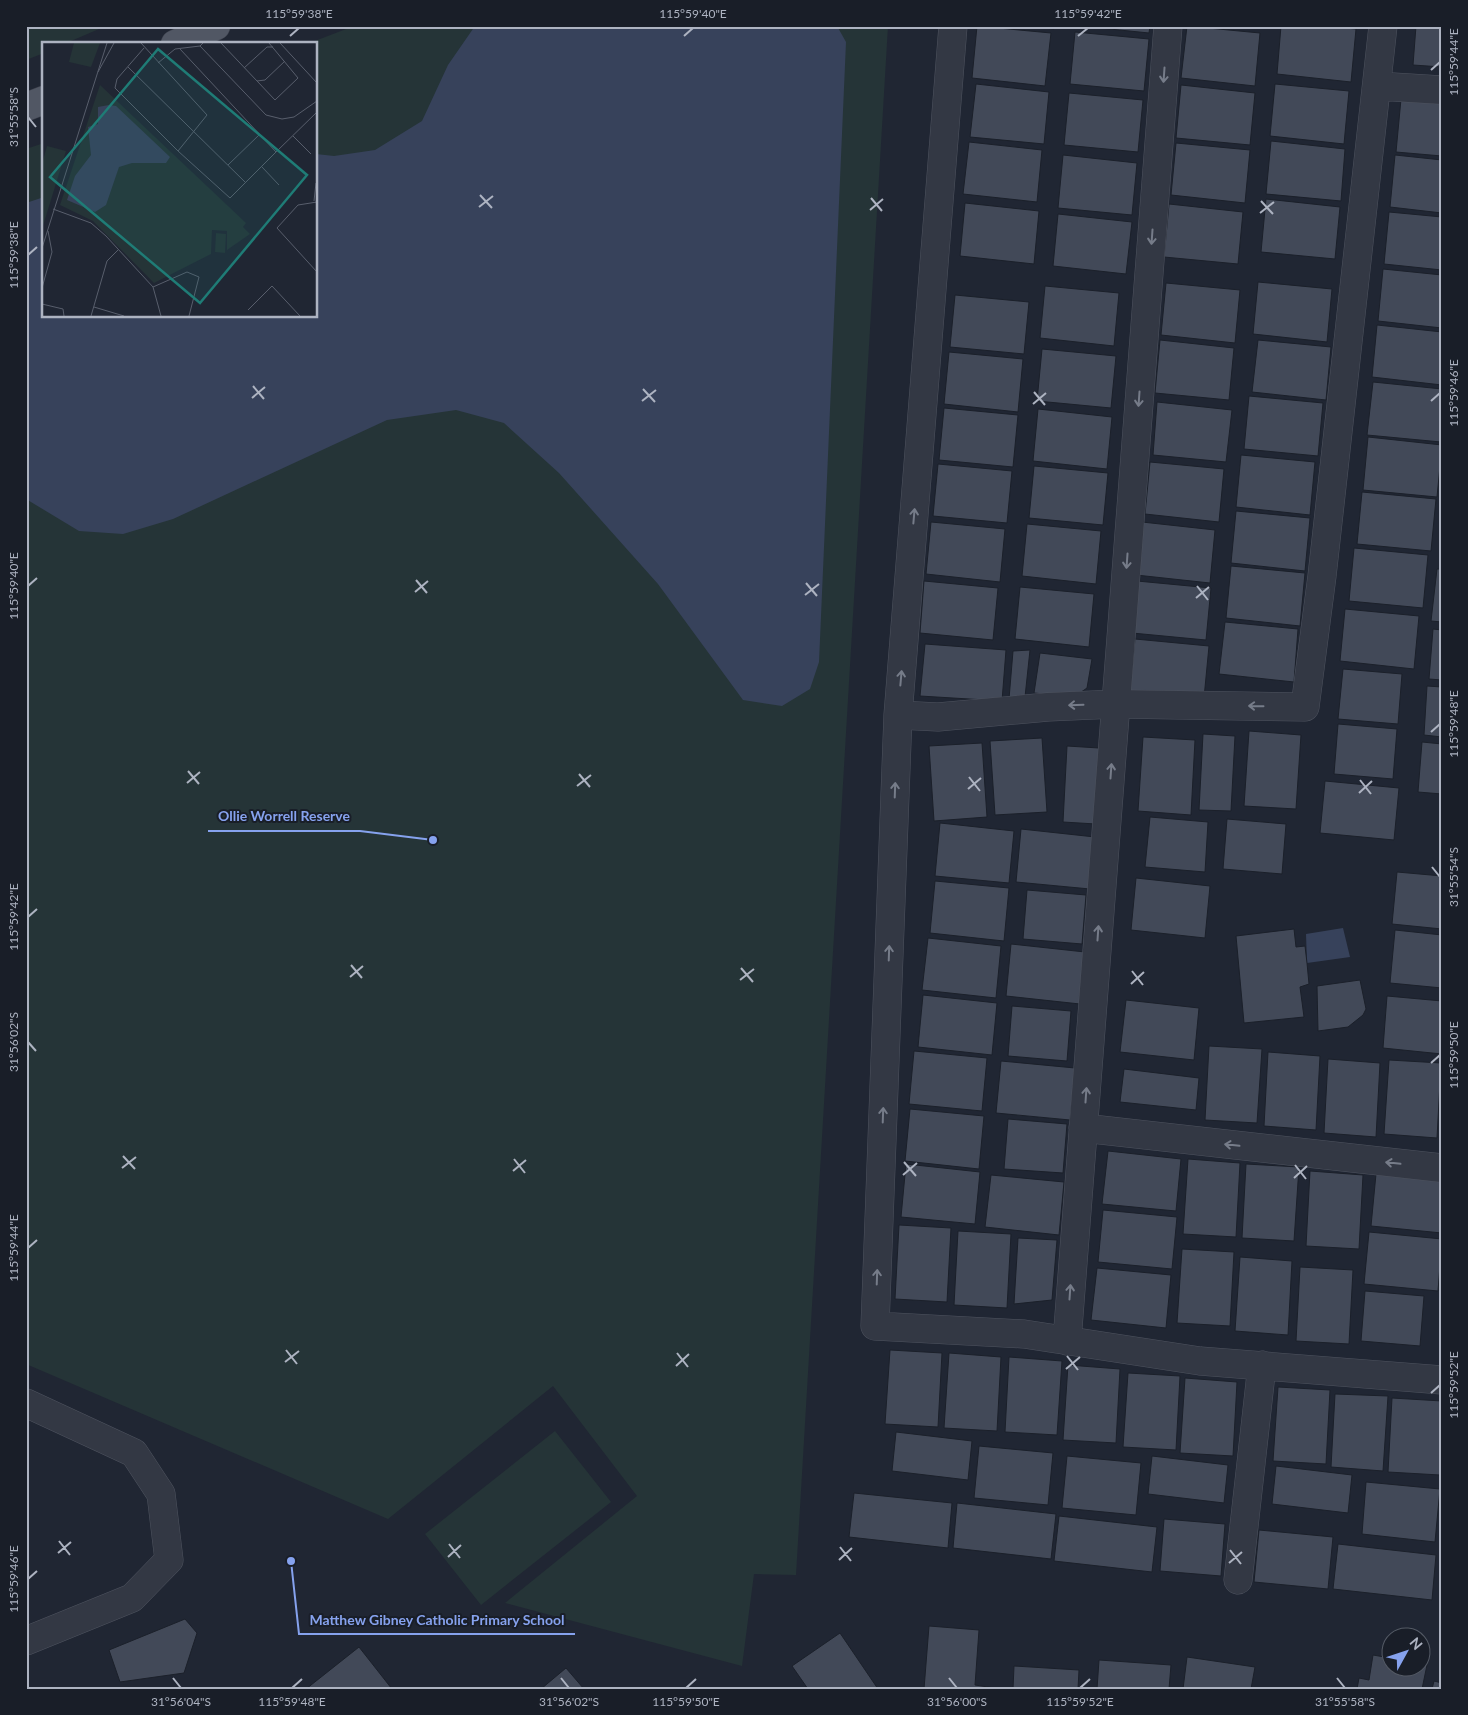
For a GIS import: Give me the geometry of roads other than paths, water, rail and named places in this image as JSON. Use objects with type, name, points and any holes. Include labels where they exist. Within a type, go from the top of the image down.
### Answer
[{"type":"main road","points":[[180,42],[216,26]]},
{"type":"main road","points":[[26,108],[42,101]]},
{"type":"lane","points":[[954,26],[898,715],[876,1326],[1024,1334],[1200,1361],[1442,1380]]},
{"type":"lane","points":[[1067,1341],[1168,26]]},
{"type":"lane","points":[[898,715],[938,717],[1048,706],[1116,704],[1305,707],[1322,576],[1383,26]]},
{"type":"lane","points":[[1377,86],[1442,90]]},
{"type":"lane","points":[[1083,1128],[1442,1168]]},
{"type":"lane","points":[[1238,1580],[1262,1365]]},
{"type":"lane","points":[[26,1403],[134,1453],[161,1494],[169,1560],[132,1598],[26,1641]]},
{"type":"water","points":[[475,26],[837,26],[846,42],[819,662],[810,689],[782,706],[743,700],[658,584],[559,473],[504,423],[456,410],[387,420],[173,519],[123,534],[79,531],[26,499],[26,203],[42,198],[42,318],[318,318],[318,154],[334,156],[375,150],[422,121],[448,65]]},
{"type":"water","points":[[1343,928],[1350,957],[1307,963],[1306,934]]},
{"type":"place","name":"Ollie Worrell Reserve","points":[[433,840]]},
{"type":"place","name":"Matthew Gibney Catholic Primary School","points":[[291,1561]]}]
